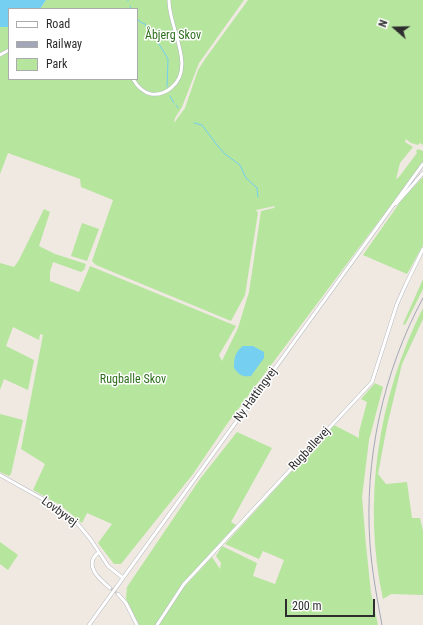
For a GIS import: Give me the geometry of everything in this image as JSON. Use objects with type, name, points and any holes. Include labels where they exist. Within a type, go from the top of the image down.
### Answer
[{"type":"street","points":[[133,80],[143,92],[158,94],[166,92],[174,87],[181,73],[183,64],[173,26],[169,6],[170,0]]},
{"type":"street","name":"Ny Hattingvej","points":[[89,625],[423,164]]},
{"type":"street","points":[[389,211],[423,173]]},
{"type":"street","name":"Rugballevej","points":[[157,625],[184,584],[372,382],[397,304],[423,249]]},
{"type":"street","name":"Lovbyvej","points":[[0,475],[50,503],[77,523],[91,540],[98,553],[108,566],[123,578]]},
{"type":"street","points":[[98,553],[92,560],[92,565],[102,581],[110,588]]},
{"type":"street","points":[[118,594],[126,603],[137,625]]},
{"type":"green space","points":[[46,0],[244,0],[199,63],[182,107],[175,118],[174,123],[185,108],[198,70],[248,0],[423,0],[423,145],[420,143],[418,145],[411,143],[406,139],[405,142],[413,147],[400,163],[396,179],[417,153],[416,151],[418,149],[423,151],[423,162],[227,424],[193,474],[121,564],[114,564],[98,543],[112,524],[87,513],[82,523],[60,505],[33,490],[45,464],[21,449],[43,335],[40,334],[39,340],[13,327],[6,346],[34,360],[28,390],[4,379],[0,390],[0,263],[14,267],[19,260],[44,209],[50,212],[39,246],[55,254],[86,264],[84,270],[81,272],[53,262],[50,272],[50,281],[79,292],[90,266],[236,326],[219,355],[222,361],[238,328],[249,292],[261,211],[274,208],[275,206],[256,210],[258,213],[245,295],[231,321],[96,265],[92,261],[113,200],[81,187],[80,179],[8,153],[0,174],[0,27],[8,27],[8,80],[138,80],[138,8],[41,8]]},
{"type":"green space","points":[[423,177],[423,245],[407,274],[363,255],[403,198]]},
{"type":"green space","points":[[82,223],[99,229],[87,261],[71,256]]},
{"type":"green space","points":[[423,279],[423,289],[405,325],[403,324]]},
{"type":"green space","points":[[423,308],[423,319],[402,364],[387,426],[378,474],[386,484],[407,482],[412,518],[420,518],[423,531],[423,595],[391,594],[383,599],[377,562],[374,525],[378,450],[385,413],[395,377]]},
{"type":"green space","points":[[375,383],[383,387],[369,440],[362,497],[371,593],[378,625],[159,625],[183,588],[212,557],[220,569],[221,563],[216,556],[222,546],[257,563],[253,576],[275,584],[284,560],[263,551],[259,559],[225,544],[334,425],[359,438],[359,432],[367,402],[361,399]]},
{"type":"green space","points":[[0,414],[23,420],[11,474],[9,476],[0,472]]},
{"type":"green space","points":[[237,432],[272,448],[231,522],[236,525],[181,585],[156,625],[139,625],[126,599],[127,587],[200,479]]},
{"type":"green space","points":[[0,542],[18,555],[8,570],[0,564]]},
{"type":"water","points":[[0,0],[46,0],[41,8],[8,8],[8,27],[0,27]]},
{"type":"water","points":[[243,346],[253,346],[264,352],[264,358],[251,376],[241,375],[234,368],[234,361],[238,351]]},
{"type":"waterway","points":[[138,19],[145,24],[148,30],[153,34],[168,59],[167,87]]},
{"type":"waterway","points":[[170,96],[174,103]]},
{"type":"waterway","points":[[194,123],[202,125],[225,154],[240,165],[246,178],[257,188],[258,197]]},
{"type":"tunnel","points":[[110,588],[118,594]]},
{"type":"railway","points":[[382,625],[373,575],[370,544],[370,481],[374,449],[379,417],[387,386],[409,326],[423,298]]},
{"type":"park label","name":"Åbjerg Skov","points":[[173,36]]},
{"type":"park label","name":"Rugballe Skov","points":[[133,380]]}]
